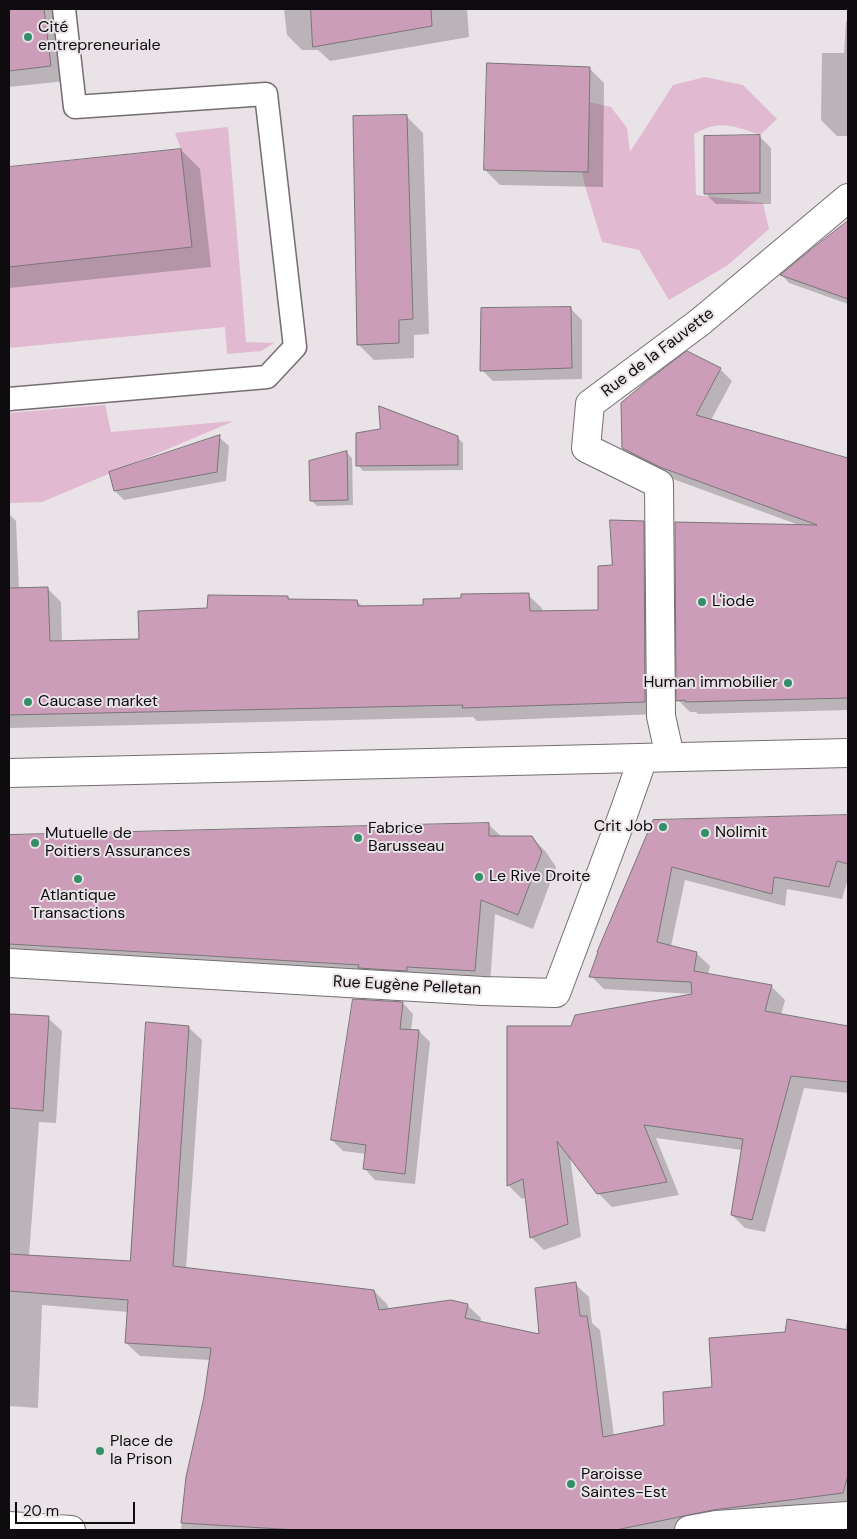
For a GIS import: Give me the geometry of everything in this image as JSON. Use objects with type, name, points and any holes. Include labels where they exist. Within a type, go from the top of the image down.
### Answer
[{"type":"street","name":"Rue de la Fauvette","points":[[670,757],[661,716],[659,484],[586,448],[590,404],[700,322],[848,198]]},
{"type":"street","points":[[9,773],[848,753]]},
{"type":"street","name":"Rue Eugène Pelletan","points":[[9,963],[483,991],[556,993],[643,758]]},
{"type":"street","points":[[689,1530],[716,1525],[848,1516]]},
{"type":"street","points":[[9,1526],[71,1530]]},
{"type":"lane","points":[[9,399],[267,377],[295,347],[266,94],[76,107],[64,9]]},
{"type":"shaded area","points":[[705,77],[743,85],[777,119],[760,135],[735,127],[719,125],[703,129],[694,134],[696,195],[763,203],[769,229],[728,265],[669,300],[639,250],[602,242],[585,186],[573,128],[589,102],[611,107],[627,128],[630,152],[673,85]]},
{"type":"shaded area","points":[[228,127],[246,342],[274,343],[261,351],[227,354],[225,327],[9,348],[9,267],[191,247],[181,149],[175,133]]},
{"type":"shaded area","points":[[105,405],[111,432],[234,421],[42,502],[9,503],[9,413]]},
{"type":"building","name":"Cité entrepreneuriale","points":[[9,9],[44,9],[51,66],[9,71]]},
{"type":"building","points":[[311,9],[431,9],[432,26],[313,47]]},
{"type":"building","points":[[487,63],[590,67],[588,172],[484,170]]},
{"type":"building","points":[[407,115],[413,319],[399,320],[399,343],[357,345],[353,116]]},
{"type":"building","points":[[760,135],[760,193],[704,194],[704,136]]},
{"type":"building","points":[[181,149],[192,247],[9,267],[9,167]]},
{"type":"building","points":[[848,221],[848,299],[780,275],[814,247]]},
{"type":"building","points":[[571,307],[572,368],[480,371],[481,308]]},
{"type":"building","points":[[687,351],[721,368],[696,415],[848,458],[848,698],[676,701],[675,522],[817,525],[660,467],[622,448],[621,403]]},
{"type":"building","points":[[379,406],[458,436],[458,465],[356,466],[356,433],[380,429]]},
{"type":"building","points":[[220,435],[217,472],[114,491],[109,472]]},
{"type":"building","points":[[347,451],[348,500],[310,501],[309,461]]},
{"type":"building","points":[[610,520],[644,521],[645,702],[462,708],[463,705],[9,715],[9,588],[48,587],[50,641],[139,639],[138,611],[207,608],[208,595],[288,596],[288,599],[357,600],[358,606],[423,605],[423,599],[461,598],[461,594],[529,593],[530,611],[598,610],[598,566],[612,565]]},
{"type":"building","points":[[848,815],[848,864],[837,861],[829,887],[774,877],[772,894],[672,867],[657,942],[697,952],[694,971],[772,985],[765,1011],[848,1026],[848,1082],[791,1076],[752,1220],[731,1215],[743,1139],[644,1125],[667,1182],[597,1194],[557,1141],[568,1224],[530,1238],[523,1179],[507,1186],[507,1026],[571,1026],[575,1015],[692,994],[691,982],[589,977],[597,952],[653,820]]},
{"type":"building","points":[[489,823],[489,836],[532,836],[542,852],[518,915],[481,900],[475,971],[407,967],[407,971],[358,968],[359,965],[9,944],[9,835]]},
{"type":"building","points":[[353,999],[403,1002],[400,1029],[419,1030],[405,1174],[363,1169],[366,1145],[331,1140]]},
{"type":"building","points":[[9,1014],[49,1016],[43,1111],[9,1108]]},
{"type":"building","points":[[146,1022],[189,1026],[173,1266],[374,1290],[379,1310],[451,1300],[468,1304],[465,1318],[539,1334],[535,1288],[576,1282],[580,1316],[587,1316],[603,1437],[664,1425],[663,1392],[712,1387],[709,1338],[785,1332],[787,1319],[848,1330],[848,1475],[843,1493],[713,1510],[616,1530],[297,1530],[181,1523],[186,1477],[204,1397],[211,1348],[125,1343],[128,1300],[9,1291],[9,1254],[130,1261]]},
{"type":"place","name":"Cité entrepreneuriale","points":[[28,37]]},
{"type":"place","name":"L'iode","points":[[702,602]]},
{"type":"place","name":"Human immobilier","points":[[788,683]]},
{"type":"place","name":"Caucase market","points":[[28,702]]},
{"type":"place","name":"Crit Job","points":[[663,827]]},
{"type":"place","name":"Nolimit","points":[[705,833]]},
{"type":"place","name":"Fabrice Barusseau","points":[[358,838]]},
{"type":"place","name":"Mutuelle de Poitiers Assurances","points":[[35,843]]},
{"type":"place","name":"Le Rive Droite","points":[[479,877]]},
{"type":"place","name":"Atlantique Transactions","points":[[78,879]]},
{"type":"place","name":"Place de la Prison","points":[[100,1451]]},
{"type":"place","name":"Paroisse Saintes-Est","points":[[571,1484]]}]
